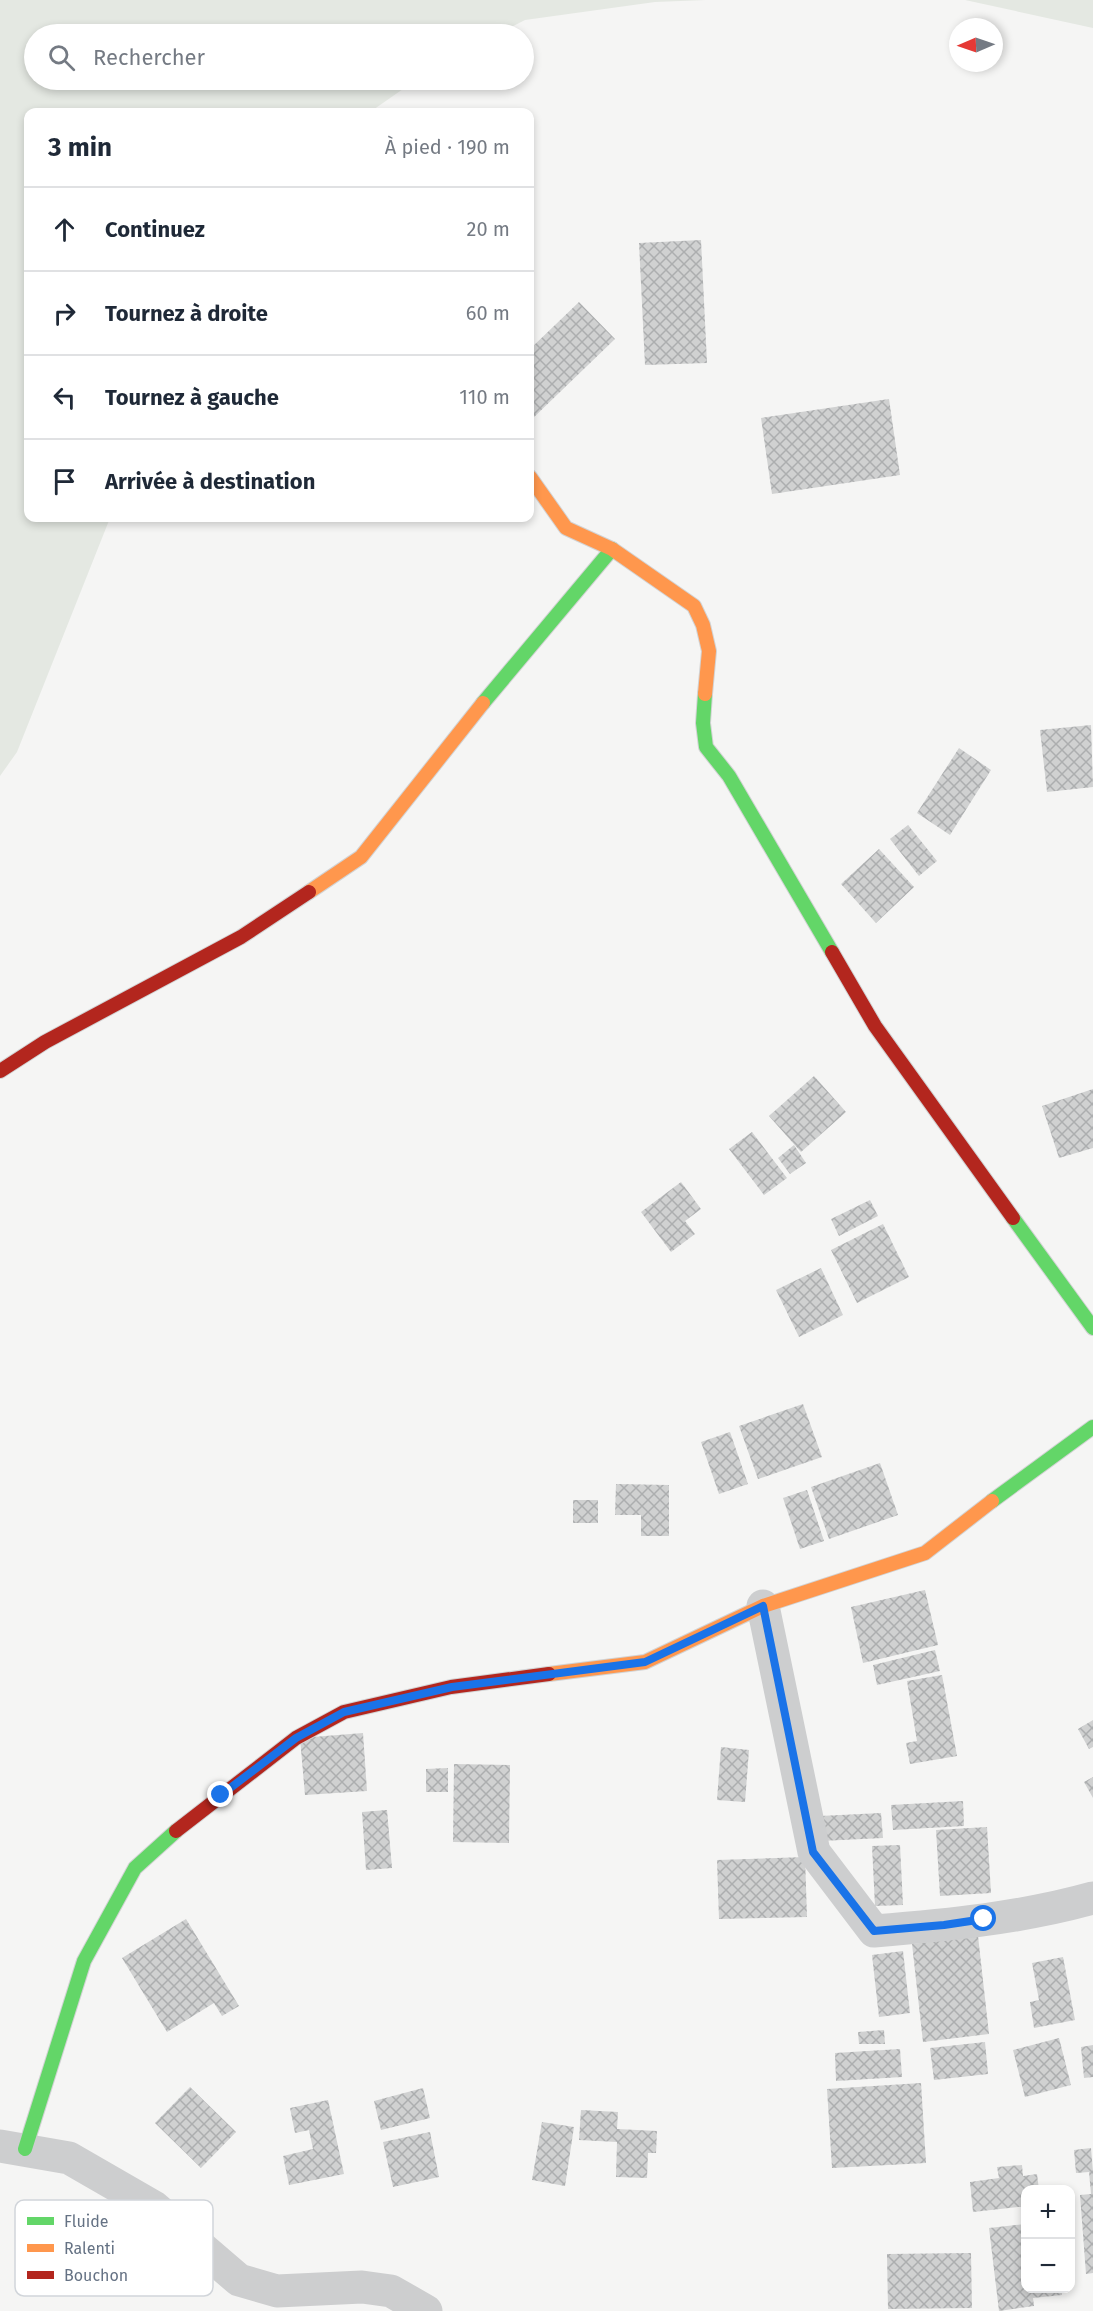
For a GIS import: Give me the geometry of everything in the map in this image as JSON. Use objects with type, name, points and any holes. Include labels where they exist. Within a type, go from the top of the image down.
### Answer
[{"type":"street","points":[[534,483],[566,528],[612,549],[694,606],[703,625],[709,651],[703,723],[706,747],[729,776],[875,1026],[1093,1328]]},
{"type":"street","points":[[0,1071],[45,1042],[241,937],[361,857],[484,702],[612,549]]},
{"type":"street","points":[[142,2200],[69,2158],[13,2147],[84,1961],[135,1868],[184,1823],[296,1738],[344,1712],[452,1687],[645,1662],[763,1606],[925,1553],[1029,1472],[1093,1427]]},
{"type":"street","points":[[763,1606],[813,1852],[874,1931],[944,1925],[1064,1906],[1093,1898]]},
{"type":"street","points":[[213,2258],[239,2280],[277,2291],[362,2287],[391,2291],[426,2311]]},
{"type":"shaded area","points":[[0,0],[706,0],[655,2],[525,20],[517,24],[24,24],[24,90],[402,90],[376,108],[24,108],[24,522],[108,522],[17,752],[0,776]]},
{"type":"shaded area","points":[[965,0],[1093,0],[1093,28]]},
{"type":"building","points":[[701,240],[707,363],[645,365],[639,243]]},
{"type":"building","points":[[579,302],[615,339],[534,417],[534,345]]},
{"type":"building","points":[[889,399],[900,475],[772,494],[761,418]]},
{"type":"building","points":[[1091,725],[1093,787],[1047,792],[1040,730]]},
{"type":"building","points":[[959,748],[991,770],[950,835],[917,813]]},
{"type":"building","points":[[908,825],[937,861],[919,876],[890,839]]},
{"type":"building","points":[[879,849],[914,887],[876,923],[841,884]]},
{"type":"building","points":[[814,1076],[846,1112],[801,1152],[769,1116]]},
{"type":"building","points":[[1093,1089],[1093,1148],[1059,1158],[1042,1106]]},
{"type":"building","points":[[752,1132],[787,1178],[764,1195],[729,1149]]},
{"type":"building","points":[[794,1145],[806,1163],[790,1174],[778,1158]]},
{"type":"building","points":[[681,1182],[701,1209],[685,1221],[695,1234],[671,1252],[641,1212]]},
{"type":"building","points":[[870,1200],[878,1216],[839,1236],[831,1219]]},
{"type":"building","points":[[883,1224],[909,1277],[857,1303],[831,1250]]},
{"type":"building","points":[[821,1268],[843,1315],[799,1337],[776,1290]]},
{"type":"building","points":[[803,1404],[822,1457],[758,1479],[739,1426]]},
{"type":"building","points":[[730,1432],[748,1484],[719,1494],[701,1442]]},
{"type":"building","points":[[880,1463],[898,1515],[829,1539],[811,1487]]},
{"type":"building","points":[[616,1484],[669,1485],[669,1536],[641,1536],[641,1515],[615,1515]]},
{"type":"building","points":[[807,1490],[824,1541],[800,1549],[783,1498]]},
{"type":"building","points":[[573,1500],[598,1500],[598,1523],[573,1523]]},
{"type":"building","points":[[925,1590],[938,1645],[863,1663],[851,1607]]},
{"type":"building","points":[[935,1650],[940,1671],[877,1685],[873,1665]]},
{"type":"building","points":[[942,1675],[957,1756],[910,1764],[906,1743],[917,1741],[907,1681]]},
{"type":"building","points":[[1093,1720],[1093,1747],[1089,1749],[1078,1729]]},
{"type":"building","points":[[363,1733],[367,1791],[305,1795],[300,1738]]},
{"type":"building","points":[[721,1747],[749,1750],[745,1802],[717,1800]]},
{"type":"building","points":[[454,1764],[510,1765],[509,1843],[453,1842]]},
{"type":"building","points":[[448,1768],[448,1792],[426,1792],[426,1769]]},
{"type":"building","points":[[1093,1777],[1093,1798],[1084,1782]]},
{"type":"building","points":[[963,1801],[964,1826],[893,1830],[891,1805]]},
{"type":"building","points":[[387,1810],[392,1868],[366,1870],[362,1812]]},
{"type":"building","points":[[881,1813],[883,1838],[821,1841],[820,1816]]},
{"type":"building","points":[[987,1827],[991,1893],[940,1896],[936,1830]]},
{"type":"building","points":[[900,1845],[903,1905],[875,1906],[872,1846]]},
{"type":"building","points":[[805,1857],[807,1917],[719,1919],[717,1860]]},
{"type":"building","points":[[186,1919],[239,2006],[222,2016],[214,2003],[167,2032],[122,1958]]},
{"type":"building","points":[[978,1936],[989,2034],[923,2042],[912,1944]]},
{"type":"building","points":[[903,1951],[910,2013],[879,2017],[872,1955]]},
{"type":"building","points":[[1063,1957],[1075,2020],[1034,2028],[1030,2002],[1039,2000],[1032,1963]]},
{"type":"building","points":[[884,2030],[885,2044],[859,2044],[858,2032]]},
{"type":"building","points":[[1059,2038],[1071,2085],[1025,2097],[1013,2050]]},
{"type":"building","points":[[985,2042],[988,2074],[934,2080],[930,2048]]},
{"type":"building","points":[[1093,2045],[1093,2077],[1084,2078],[1081,2047]]},
{"type":"building","points":[[900,2049],[902,2077],[836,2081],[835,2053]]},
{"type":"building","points":[[921,2083],[926,2163],[832,2168],[827,2089]]},
{"type":"building","points":[[190,2087],[236,2132],[201,2168],[155,2123]]},
{"type":"building","points":[[423,2088],[430,2118],[381,2130],[374,2101]]},
{"type":"building","points":[[328,2100],[344,2174],[289,2185],[283,2156],[313,2149],[309,2130],[295,2133],[290,2108]]},
{"type":"building","points":[[581,2110],[618,2112],[617,2129],[657,2131],[656,2153],[648,2153],[647,2178],[616,2177],[617,2142],[579,2140]]},
{"type":"building","points":[[542,2122],[574,2127],[565,2186],[532,2180]]},
{"type":"building","points":[[430,2132],[439,2177],[393,2187],[383,2142]]},
{"type":"building","points":[[1091,2148],[1093,2273],[1086,2274],[1080,2195],[1091,2194],[1089,2172],[1076,2173],[1074,2150]]},
{"type":"building","points":[[1022,2165],[1023,2176],[1037,2174],[1038,2185],[1021,2185],[1021,2207],[973,2212],[970,2182],[999,2178],[997,2167]]},
{"type":"building","points":[[1021,2225],[1021,2293],[1062,2293],[1062,2295],[1033,2298],[1034,2306],[999,2311],[989,2228]]},
{"type":"building","points":[[971,2253],[972,2308],[888,2309],[887,2254]]},
{"type":"traffic: fast","points":[[483,703],[612,549]]},
{"type":"traffic: fast","points":[[705,694],[703,723],[706,747],[729,776],[832,952]]},
{"type":"traffic: fast","points":[[1013,1218],[1093,1328]]},
{"type":"traffic: fast","points":[[992,1501],[1093,1427]]},
{"type":"traffic: fast","points":[[25,2149],[84,1961],[135,1868],[176,1831]]},
{"type":"traffic: slow","points":[[534,483],[566,528],[612,549],[694,606],[703,625],[709,651],[705,694]]},
{"type":"traffic: slow","points":[[309,892],[361,857],[483,703]]},
{"type":"traffic: slow","points":[[549,1674],[645,1662],[763,1606],[925,1553],[992,1501]]},
{"type":"traffic: jam","points":[[0,1071],[45,1042],[241,937],[309,892]]},
{"type":"traffic: jam","points":[[832,952],[875,1026],[1013,1218]]},
{"type":"traffic: jam","points":[[176,1831],[296,1738],[344,1712],[451,1687],[549,1674]]},
{"type":"route","points":[[221,1795],[296,1738],[344,1712],[452,1687],[645,1662],[763,1606],[813,1852],[874,1931],[984,1919]]}]
